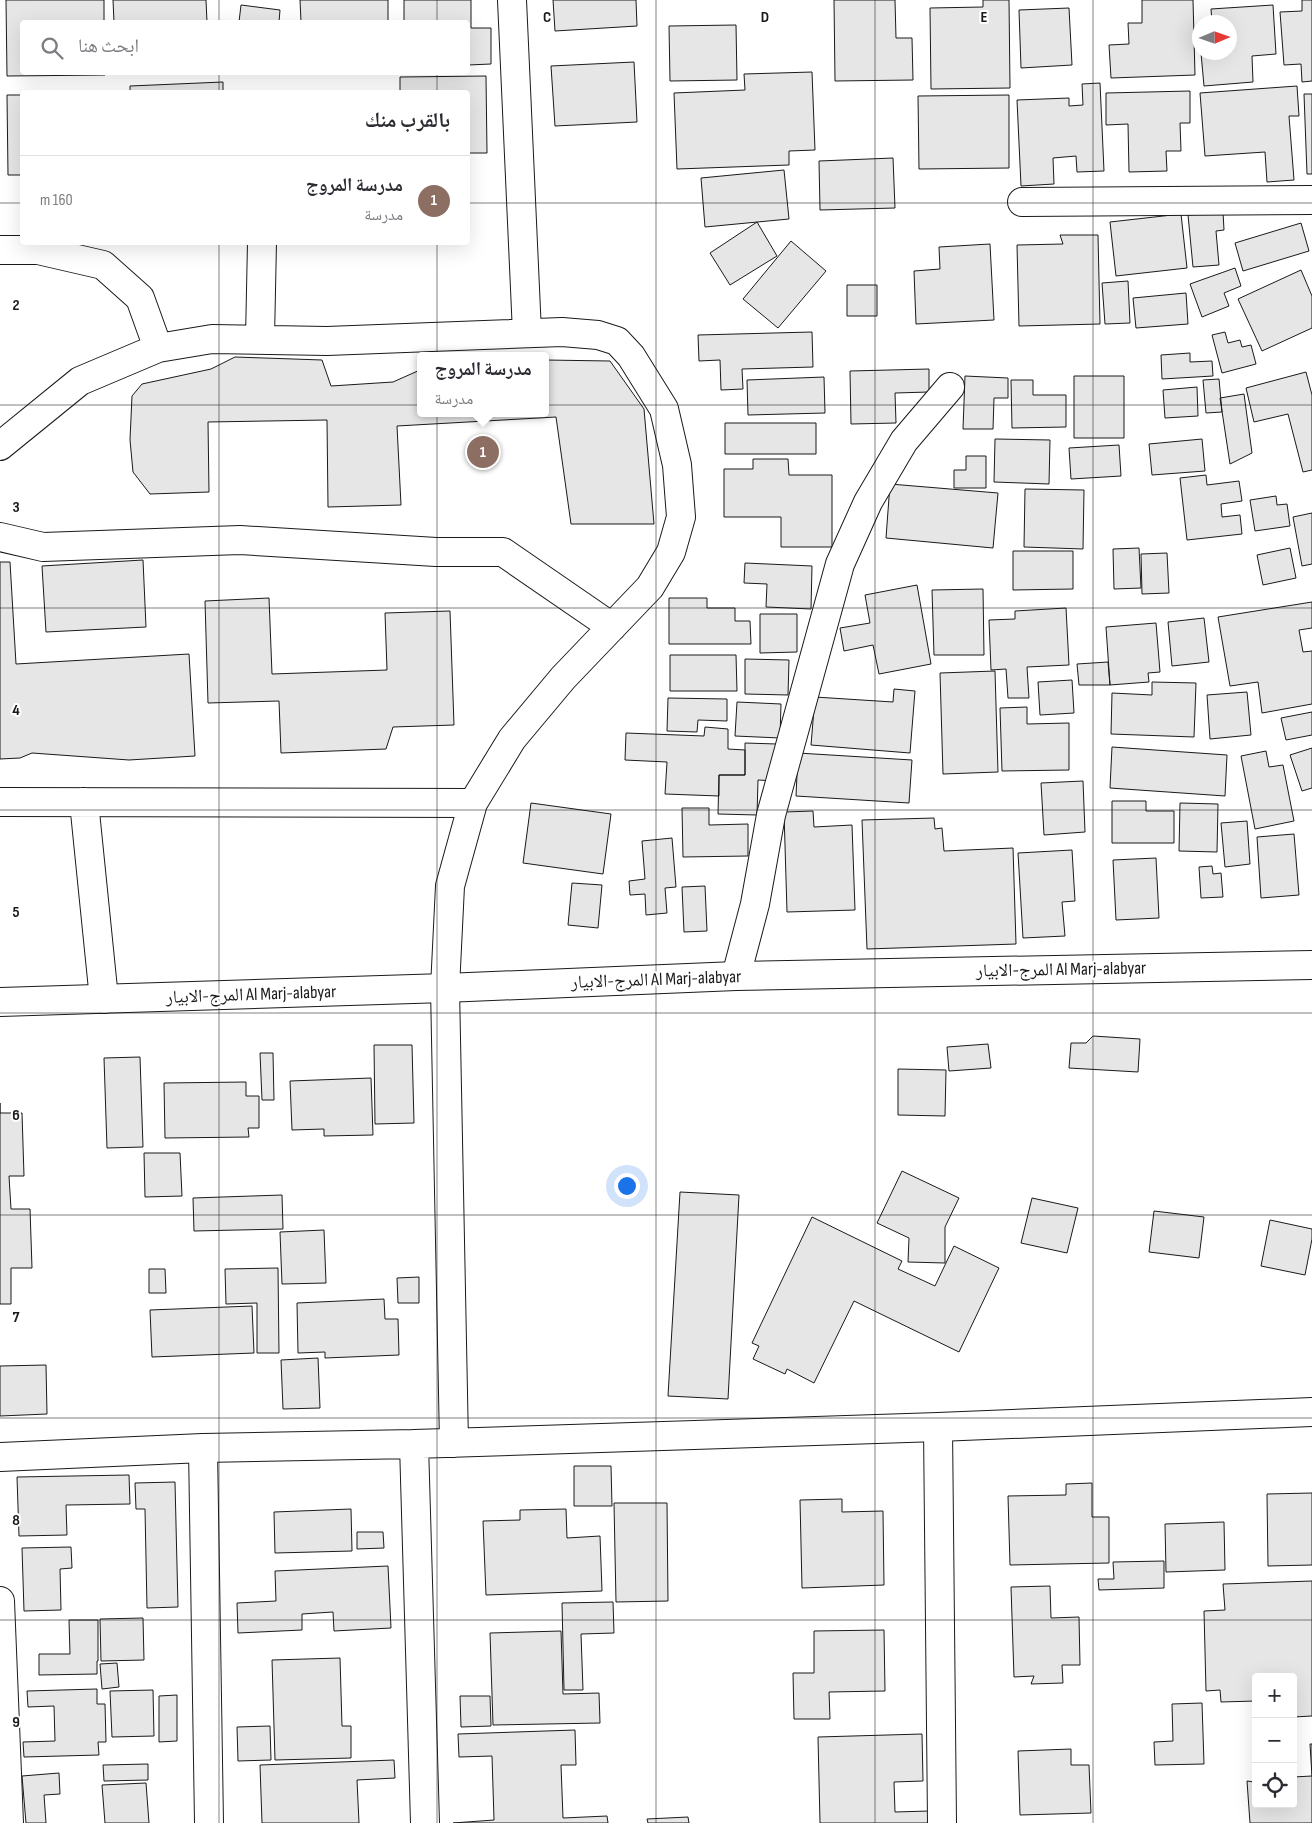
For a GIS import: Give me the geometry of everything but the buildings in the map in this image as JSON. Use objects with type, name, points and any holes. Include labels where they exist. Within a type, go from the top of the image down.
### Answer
[{"type":"street","points":[[512,0],[526,333]]},
{"type":"street","points":[[1022,202],[1312,200]]},
{"type":"street","points":[[260,339],[262,245]]},
{"type":"street","points":[[0,250],[38,250],[103,264],[140,298],[158,348]]},
{"type":"street","points":[[0,446],[80,380],[158,348],[212,339],[327,341],[562,332],[598,335],[617,341],[631,356],[664,409],[677,465],[681,517],[671,552],[650,587],[563,678],[512,739],[473,803],[450,886],[445,988],[454,1443]]},
{"type":"street","points":[[736,976],[755,904],[771,815],[840,564],[868,502],[904,441],[950,387]]},
{"type":"street","points":[[0,538],[43,547],[240,540],[436,552],[503,552],[612,627]]},
{"type":"street","points":[[0,802],[473,803]]},
{"type":"street","points":[[84,802],[104,999]]},
{"type":"street","name":"المرج-الابيار Al Marj-alabyar","points":[[0,1002],[445,988],[736,976],[1312,965]]},
{"type":"street","points":[[0,1457],[203,1448],[454,1443],[938,1427],[1312,1412]]},
{"type":"street","points":[[938,1427],[942,1823]]},
{"type":"street","points":[[414,1444],[425,1823]]},
{"type":"street","points":[[203,1448],[209,1823]]},
{"type":"street","points":[[0,1601],[8,1823]]},
{"type":"place","name":"مدرسة المروج","points":[[483,452]]}]
